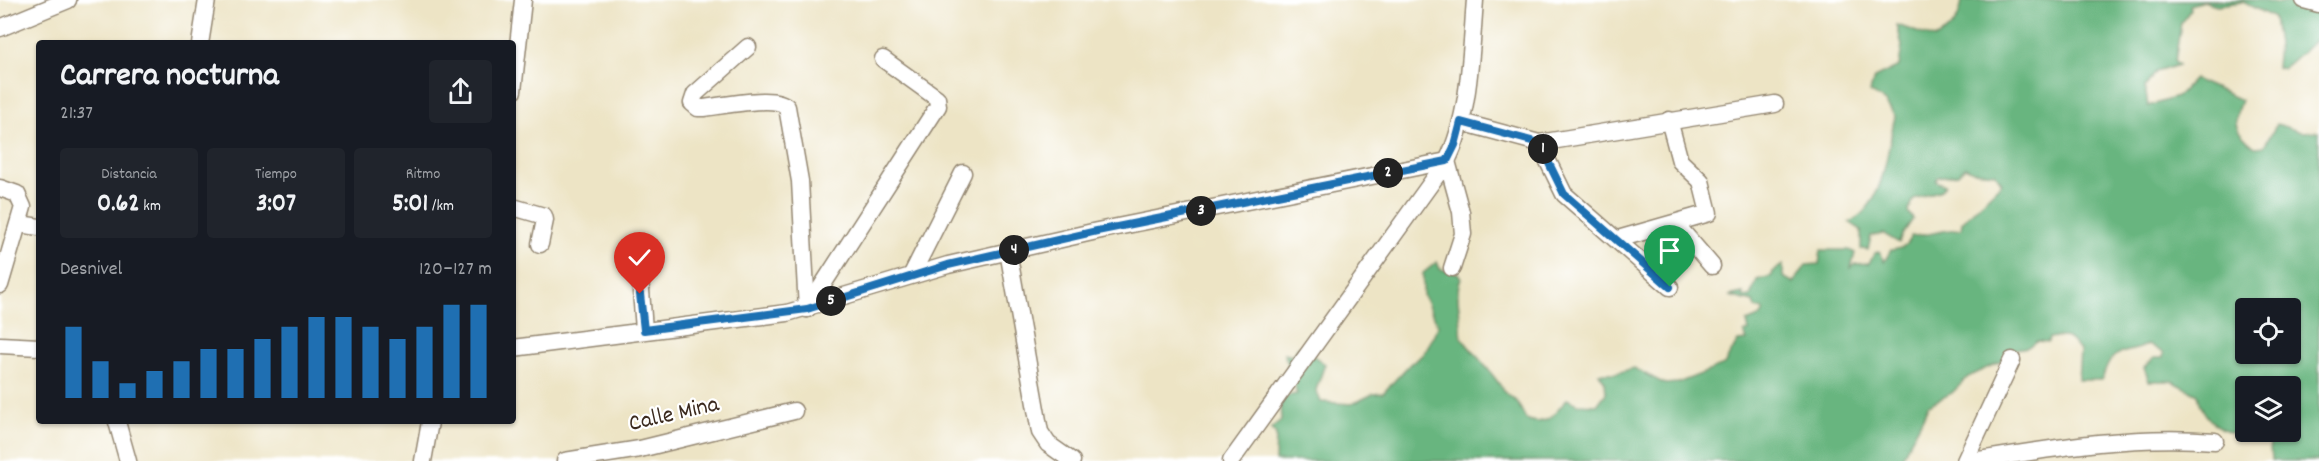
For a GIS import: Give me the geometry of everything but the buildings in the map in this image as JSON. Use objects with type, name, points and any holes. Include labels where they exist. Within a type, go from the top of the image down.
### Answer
[{"type":"street","points":[[0,28],[68,0]]},
{"type":"street","points":[[201,40],[207,0]]},
{"type":"street","points":[[516,64],[523,0]]},
{"type":"street","points":[[1231,461],[1447,161],[1455,145],[1461,122],[1475,0]]},
{"type":"street","points":[[2304,0],[2319,4]]},
{"type":"street","points":[[748,46],[694,94],[692,103],[698,108],[704,108],[772,101],[784,103],[788,107],[800,181],[807,309]]},
{"type":"street","points":[[807,309],[938,106],[937,98],[884,59]]},
{"type":"street","points":[[1461,122],[1539,143],[1775,104]]},
{"type":"street","points":[[1618,240],[1709,213],[1701,181],[1680,161],[1669,120]]},
{"type":"street","points":[[1539,143],[1564,194],[1670,287]]},
{"type":"street","points":[[516,348],[807,309],[912,274],[1008,251],[1447,161]]},
{"type":"street","points":[[1447,161],[1461,212],[1463,234],[1452,268]]},
{"type":"street","points":[[912,274],[963,173]]},
{"type":"street","points":[[0,188],[17,194],[23,207],[20,224],[0,285]]},
{"type":"street","points":[[516,208],[544,216],[540,244]]},
{"type":"street","points":[[1675,223],[1712,266]]},
{"type":"street","points":[[20,224],[36,227]]},
{"type":"street","points":[[1008,251],[1035,415],[1048,444],[1072,461]]},
{"type":"street","points":[[640,277],[644,330]]},
{"type":"street","points":[[0,345],[36,347]]},
{"type":"street","points":[[1965,461],[2012,360]]},
{"type":"street","name":"Calle Mina","points":[[565,461],[651,446],[794,411]]},
{"type":"street","points":[[118,424],[128,461]]},
{"type":"street","points":[[423,461],[430,424]]},
{"type":"street","points":[[1973,461],[2126,440],[2216,441]]},
{"type":"green space","points":[[1962,0],[2265,0],[2286,3],[2319,0],[2319,37],[2283,69],[2276,67],[2278,44],[2274,18],[2243,2],[2217,5],[2203,1],[2190,5],[2191,9],[2181,23],[2175,61],[2179,65],[2156,72],[2145,87],[2148,106],[2177,97],[2194,79],[2241,100],[2236,115],[2237,127],[2255,147],[2264,146],[2277,124],[2301,132],[2319,131],[2319,461],[2271,461],[2270,442],[2301,442],[2301,376],[2235,376],[2235,433],[2223,429],[2207,416],[2198,394],[2172,381],[2149,381],[2144,368],[2154,358],[2163,358],[2164,353],[2149,344],[2115,356],[2106,368],[2102,380],[2078,380],[2080,351],[2071,340],[2060,337],[2049,338],[2048,342],[2036,341],[2028,347],[2015,349],[2010,357],[1968,377],[1952,393],[1928,405],[1901,461],[1275,461],[1276,435],[1271,429],[1281,421],[1280,403],[1286,396],[1297,394],[1284,353],[1292,356],[1299,346],[1325,364],[1316,390],[1321,402],[1352,404],[1373,394],[1383,393],[1424,352],[1436,330],[1438,325],[1423,295],[1423,273],[1437,262],[1440,269],[1458,273],[1461,278],[1458,299],[1461,337],[1503,391],[1517,402],[1526,419],[1539,422],[1550,418],[1567,399],[1578,404],[1597,405],[1606,393],[1605,382],[1599,373],[1617,373],[1634,368],[1665,384],[1678,383],[1724,365],[1738,341],[1747,340],[1744,333],[1749,331],[1747,322],[1761,316],[1764,310],[1755,308],[1753,302],[1729,296],[1743,293],[1744,297],[1750,296],[1757,280],[1772,276],[1773,271],[1783,265],[1783,277],[1794,283],[1806,265],[1819,264],[1821,250],[1849,250],[1855,253],[1851,268],[1856,264],[1869,263],[1875,253],[1880,251],[1884,262],[1891,250],[1904,246],[1911,236],[1961,229],[1962,222],[2002,183],[1995,173],[1973,171],[1965,167],[1958,174],[1938,177],[1936,181],[1945,185],[1941,190],[1914,199],[1908,212],[1913,219],[1899,243],[1884,234],[1871,236],[1868,250],[1861,249],[1861,230],[1849,222],[1870,204],[1883,176],[1895,116],[1885,102],[1870,92],[1874,78],[1899,66],[1902,46],[1897,25],[1934,38],[1946,32],[1957,19]]},
{"type":"route","points":[[640,294],[644,330],[807,309],[912,274],[948,265],[1097,231],[1447,161],[1455,145],[1461,122],[1539,143],[1564,194],[1670,287]]}]
